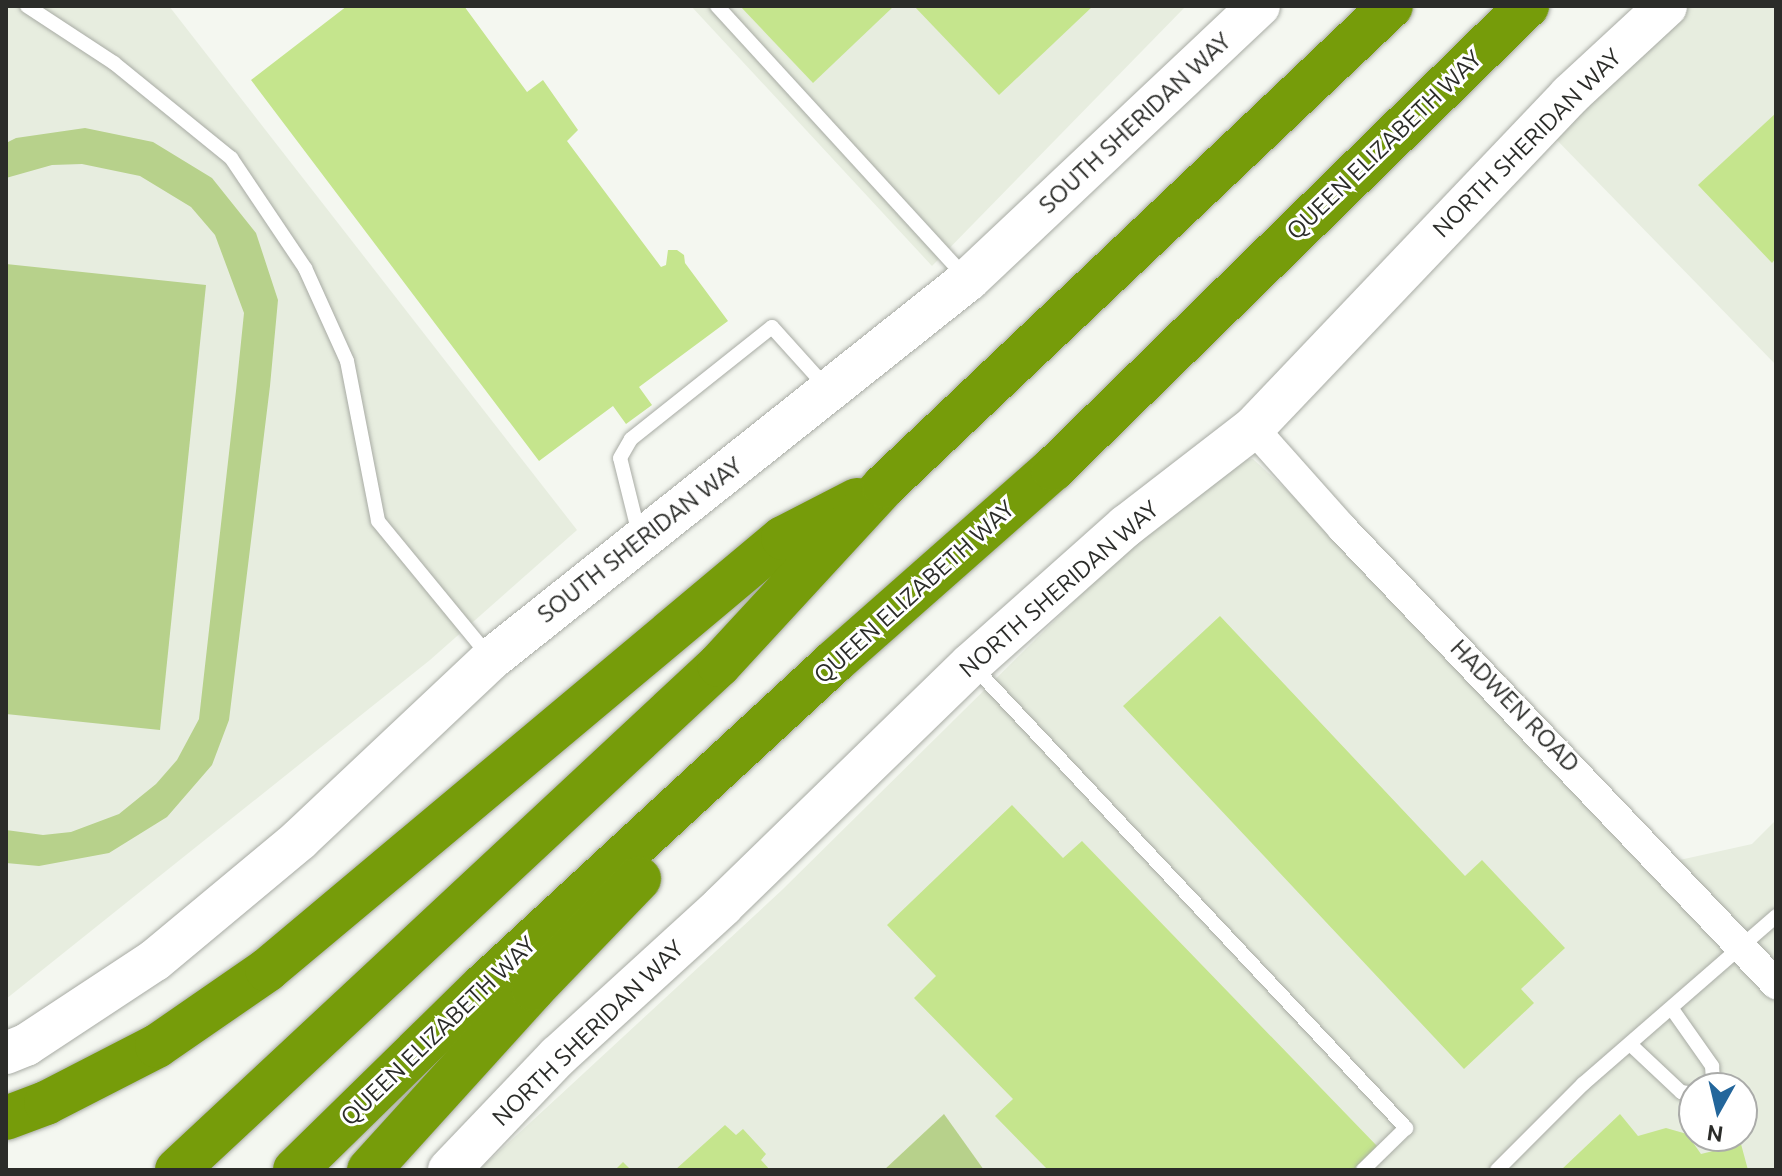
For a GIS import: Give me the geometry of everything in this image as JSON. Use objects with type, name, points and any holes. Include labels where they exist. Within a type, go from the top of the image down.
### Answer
[{"type":"highway","points":[[177,1170],[719,665],[884,486],[1391,6]]},
{"type":"highway","name":"QUEEN ELIZABETH WAY","points":[[295,1170],[484,985],[834,662],[1053,469],[1527,6]]},
{"type":"highway","points":[[6,1118],[46,1103],[157,1046],[267,970],[783,538],[884,486]]},
{"type":"highway","points":[[369,1170],[533,989],[781,731],[834,662]]},
{"type":"street","name":"NORTH SHERIDAN WAY","points":[[449,1170],[558,1056],[722,906],[971,664],[1126,526],[1253,428],[1570,95],[1666,6]]},
{"type":"street","name":"SOUTH SHERIDAN WAY","points":[[6,1053],[26,1045],[155,960],[300,839],[491,659],[968,280],[1242,16]]},
{"type":"street","name":"HADWEN ROAD","points":[[1253,428],[1342,528],[1776,984]]},
{"type":"lane","points":[[27,6],[114,63],[231,158],[305,268],[347,361],[378,521],[491,659]]},
{"type":"lane","points":[[717,6],[968,280]]},
{"type":"lane","points":[[640,538],[622,479],[620,458],[631,439],[772,327],[830,392]]},
{"type":"lane","points":[[971,664],[1406,1128],[1363,1170]]},
{"type":"lane","points":[[1497,1170],[1583,1084],[1776,916]]},
{"type":"lane","points":[[1672,1009],[1712,1066],[1712,1072]]},
{"type":"lane","points":[[1631,1045],[1678,1089]]},
{"type":"shaded area","points":[[6,6],[169,6],[577,530],[430,660],[6,999]]},
{"type":"shaded area","points":[[691,6],[1186,6],[932,266]]},
{"type":"shaded area","points":[[1684,6],[1776,6],[1776,365],[1549,132]]},
{"type":"shaded area","points":[[1253,459],[1467,656],[1666,863],[1752,844],[1776,820],[1776,1170],[984,1170],[943,1115],[884,1170],[479,1170],[782,890],[1214,463]]},
{"type":"green space","points":[[85,128],[153,142],[212,178],[256,233],[278,300],[229,720],[212,765],[167,817],[109,853],[39,866],[6,863],[6,830],[43,835],[71,832],[119,814],[156,784],[177,760],[199,719],[244,313],[215,235],[191,207],[140,176],[82,164],[52,165],[6,178],[6,143],[16,138]]},
{"type":"green space","points":[[6,264],[206,285],[160,730],[6,714]]},
{"type":"green space","points":[[944,1114],[984,1170],[884,1170]]},
{"type":"building","points":[[347,6],[464,6],[527,92],[543,80],[578,130],[567,141],[661,267],[666,265],[668,250],[677,250],[684,255],[685,263],[728,321],[639,387],[652,405],[626,424],[613,406],[539,461],[251,80]]},
{"type":"building","points":[[740,6],[894,6],[813,83]]},
{"type":"building","points":[[914,6],[1093,6],[999,95]]},
{"type":"building","points":[[1776,113],[1776,258],[1772,263],[1698,185]]},
{"type":"building","points":[[1220,616],[1465,876],[1482,860],[1565,948],[1521,989],[1534,1003],[1464,1069],[1123,706]]},
{"type":"building","points":[[1012,805],[1063,858],[1082,841],[1377,1146],[1353,1170],[1048,1170],[995,1116],[1013,1099],[914,998],[936,976],[887,925]]},
{"type":"building","points":[[1620,1114],[1638,1136],[1666,1128],[1678,1131],[1678,1152],[1743,1152],[1748,1170],[1561,1170]]},
{"type":"building","points":[[725,1125],[736,1135],[743,1129],[766,1154],[761,1160],[770,1170],[675,1170]]},
{"type":"building","points":[[623,1162],[631,1170],[615,1170]]}]
